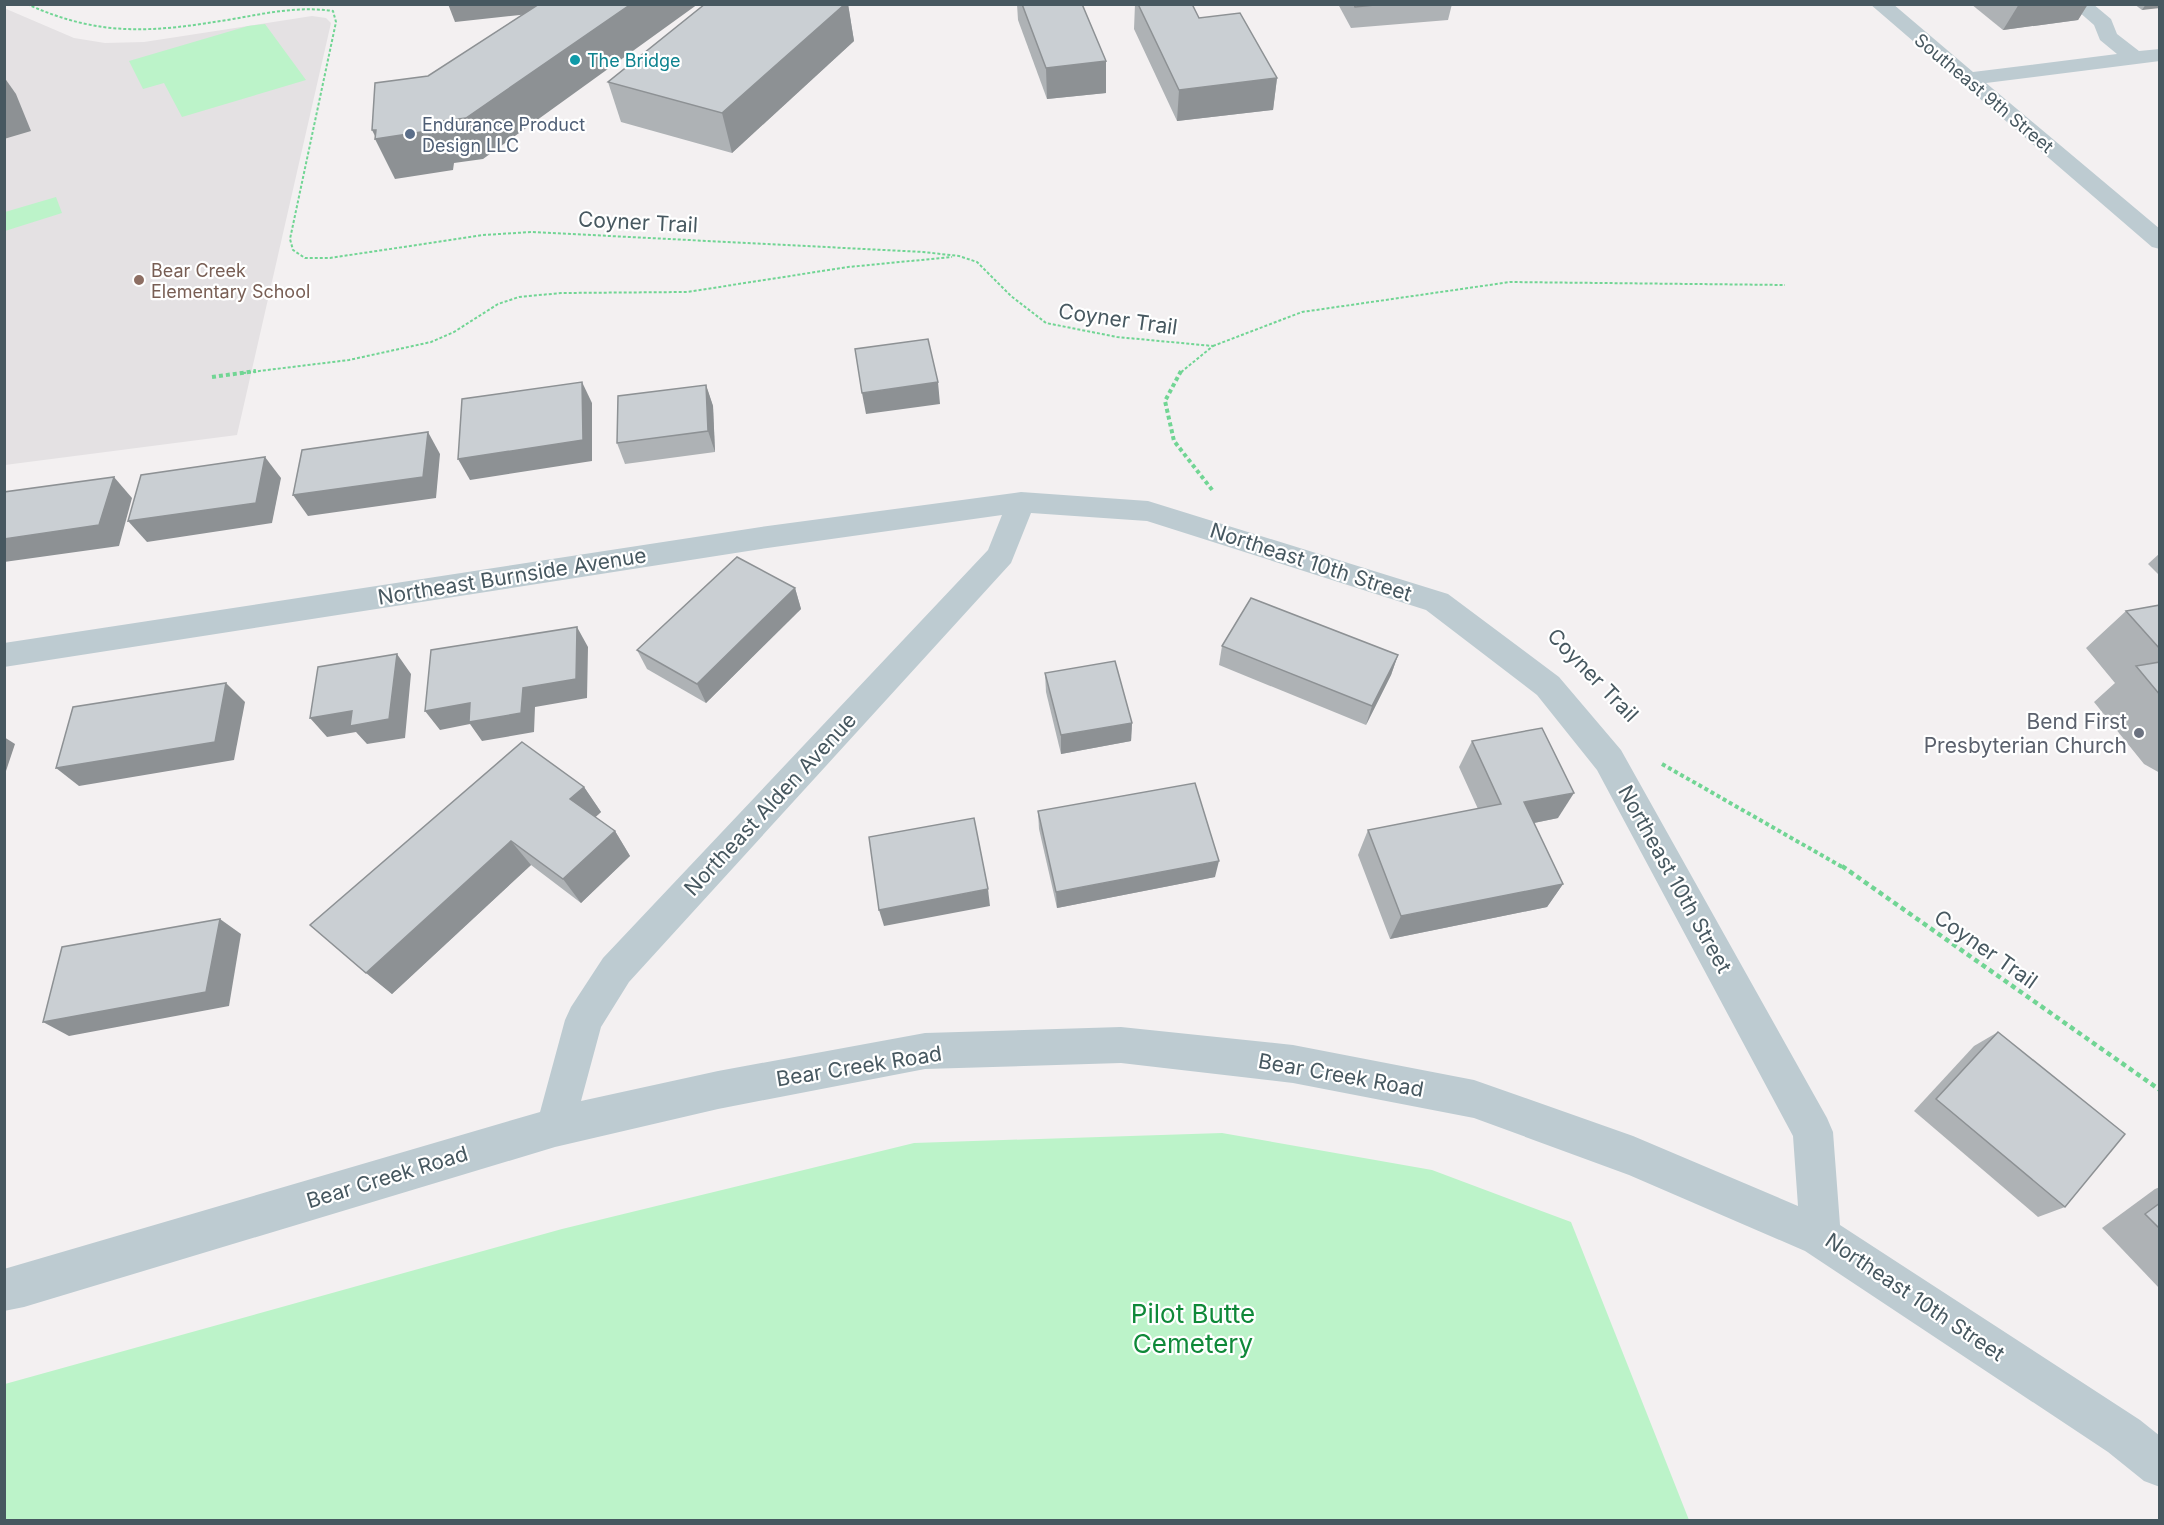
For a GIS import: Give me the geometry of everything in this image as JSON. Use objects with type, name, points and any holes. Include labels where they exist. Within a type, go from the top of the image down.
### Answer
[{"type":"street","name":"Southeast 9th Street","points":[[1880,4],[2160,242]]},
{"type":"street","points":[[2080,4],[2104,23],[2108,36],[2135,58]]},
{"type":"street","points":[[1968,79],[2160,55]]},
{"type":"street","name":"Northeast Burnside Avenue","points":[[4,655],[761,538],[1021,502]]},
{"type":"street","name":"Northeast Alden Avenue","points":[[555,1127],[584,1020],[616,970],[1001,555],[1021,502]]},
{"type":"street","name":"Northeast 10th Street","points":[[1021,502],[1148,511],[1437,602],[1548,686],[1609,760],[1813,1132],[1820,1236],[2124,1436],[2160,1465]]},
{"type":"street","name":"Bear Creek Road","points":[[4,1290],[35,1283],[555,1127],[718,1090],[925,1051],[1120,1045],[1293,1064],[1474,1099],[1633,1156],[1820,1236]]},
{"type":"path","name":"Coyner Trail","points":[[27,4],[47,15],[130,31],[164,30],[285,8],[317,8],[333,11],[336,22],[290,238],[293,250],[305,258],[330,258],[483,235],[532,232],[761,243],[959,256],[977,262],[1011,296],[1046,323],[1117,337],[1213,346]]},
{"type":"path","points":[[212,376],[368,356],[433,341],[471,323],[493,307],[517,297],[689,291],[851,266],[915,263],[959,256]]},
{"type":"path","points":[[1213,346],[1302,312],[1510,282],[1785,285]]},
{"type":"path","name":"Coyner Trail","points":[[1213,346],[1181,371],[1165,401],[1174,441],[1215,493]]},
{"type":"path","name":"Coyner Trail","points":[[1657,761],[1850,871],[2160,1090]]},
{"type":"shaded area","name":"Bear Creek Elementary School","points":[[4,8],[74,38],[105,43],[144,42],[312,16],[326,18],[331,23],[237,435],[5,465]]},
{"type":"green space","points":[[265,24],[306,80],[182,117],[164,83],[143,89],[129,61],[248,26]]},
{"type":"green space","points":[[56,197],[62,213],[5,231],[5,212]]},
{"type":"green space","name":"Pilot Butte Cemetery","points":[[1222,1133],[1432,1170],[1571,1222],[1689,1520],[5,1520],[5,1384],[562,1229],[914,1143]]},
{"type":"building","points":[[539,4],[631,4],[466,118],[435,122],[434,130],[375,139],[376,130],[372,130],[375,83],[428,76]]},
{"type":"building","points":[[705,4],[845,4],[722,113],[608,82]]},
{"type":"building","points":[[1022,4],[1082,4],[1106,61],[1046,68]]},
{"type":"building","points":[[1138,4],[1192,4],[1199,18],[1240,13],[1277,78],[1179,90]]},
{"type":"building","points":[[1354,4],[1385,4],[1355,7]]},
{"type":"building","points":[[928,339],[938,382],[862,393],[855,349]]},
{"type":"building","points":[[582,382],[583,440],[458,459],[462,399]]},
{"type":"building","points":[[706,385],[708,431],[617,443],[618,396]]},
{"type":"building","points":[[428,432],[423,477],[293,495],[302,450]]},
{"type":"building","points":[[265,457],[256,503],[128,521],[141,475]]},
{"type":"building","points":[[114,477],[99,525],[4,539],[4,492]]},
{"type":"building","points":[[737,557],[795,588],[697,684],[637,650]]},
{"type":"building","points":[[1251,598],[1398,655],[1372,706],[1222,646]]},
{"type":"building","points":[[2160,605],[2160,649],[2126,611]]},
{"type":"building","points":[[577,627],[576,679],[523,688],[521,713],[469,722],[470,703],[425,711],[431,650]]},
{"type":"building","points":[[397,654],[389,719],[350,726],[352,711],[310,718],[318,667]]},
{"type":"building","points":[[1115,661],[1132,723],[1061,735],[1045,673]]},
{"type":"building","points":[[2160,662],[2160,695],[2136,666]]},
{"type":"building","points":[[226,683],[215,742],[56,768],[73,707]]},
{"type":"building","points":[[1542,728],[1574,793],[1524,802],[1563,884],[1401,916],[1368,830],[1501,804],[1472,741]]},
{"type":"building","points":[[522,742],[584,787],[570,799],[615,831],[563,879],[511,841],[366,973],[310,925]]},
{"type":"building","points":[[1195,783],[1219,861],[1056,892],[1038,811]]},
{"type":"building","points":[[974,818],[988,889],[879,910],[869,837]]},
{"type":"building","points":[[220,919],[206,992],[43,1022],[62,947]]},
{"type":"building","points":[[1998,1032],[2125,1134],[2065,1207],[1936,1099]]},
{"type":"building","points":[[2160,1203],[2160,1229],[2145,1214]]},
{"type":"place","name":"The Bridge","points":[[575,60]]},
{"type":"place","name":"Endurance Product Design LLC","points":[[410,134]]},
{"type":"place","name":"Bear Creek Elementary School","points":[[139,280]]},
{"type":"place","name":"Bend First Presbyterian Church","points":[[2139,733]]}]
